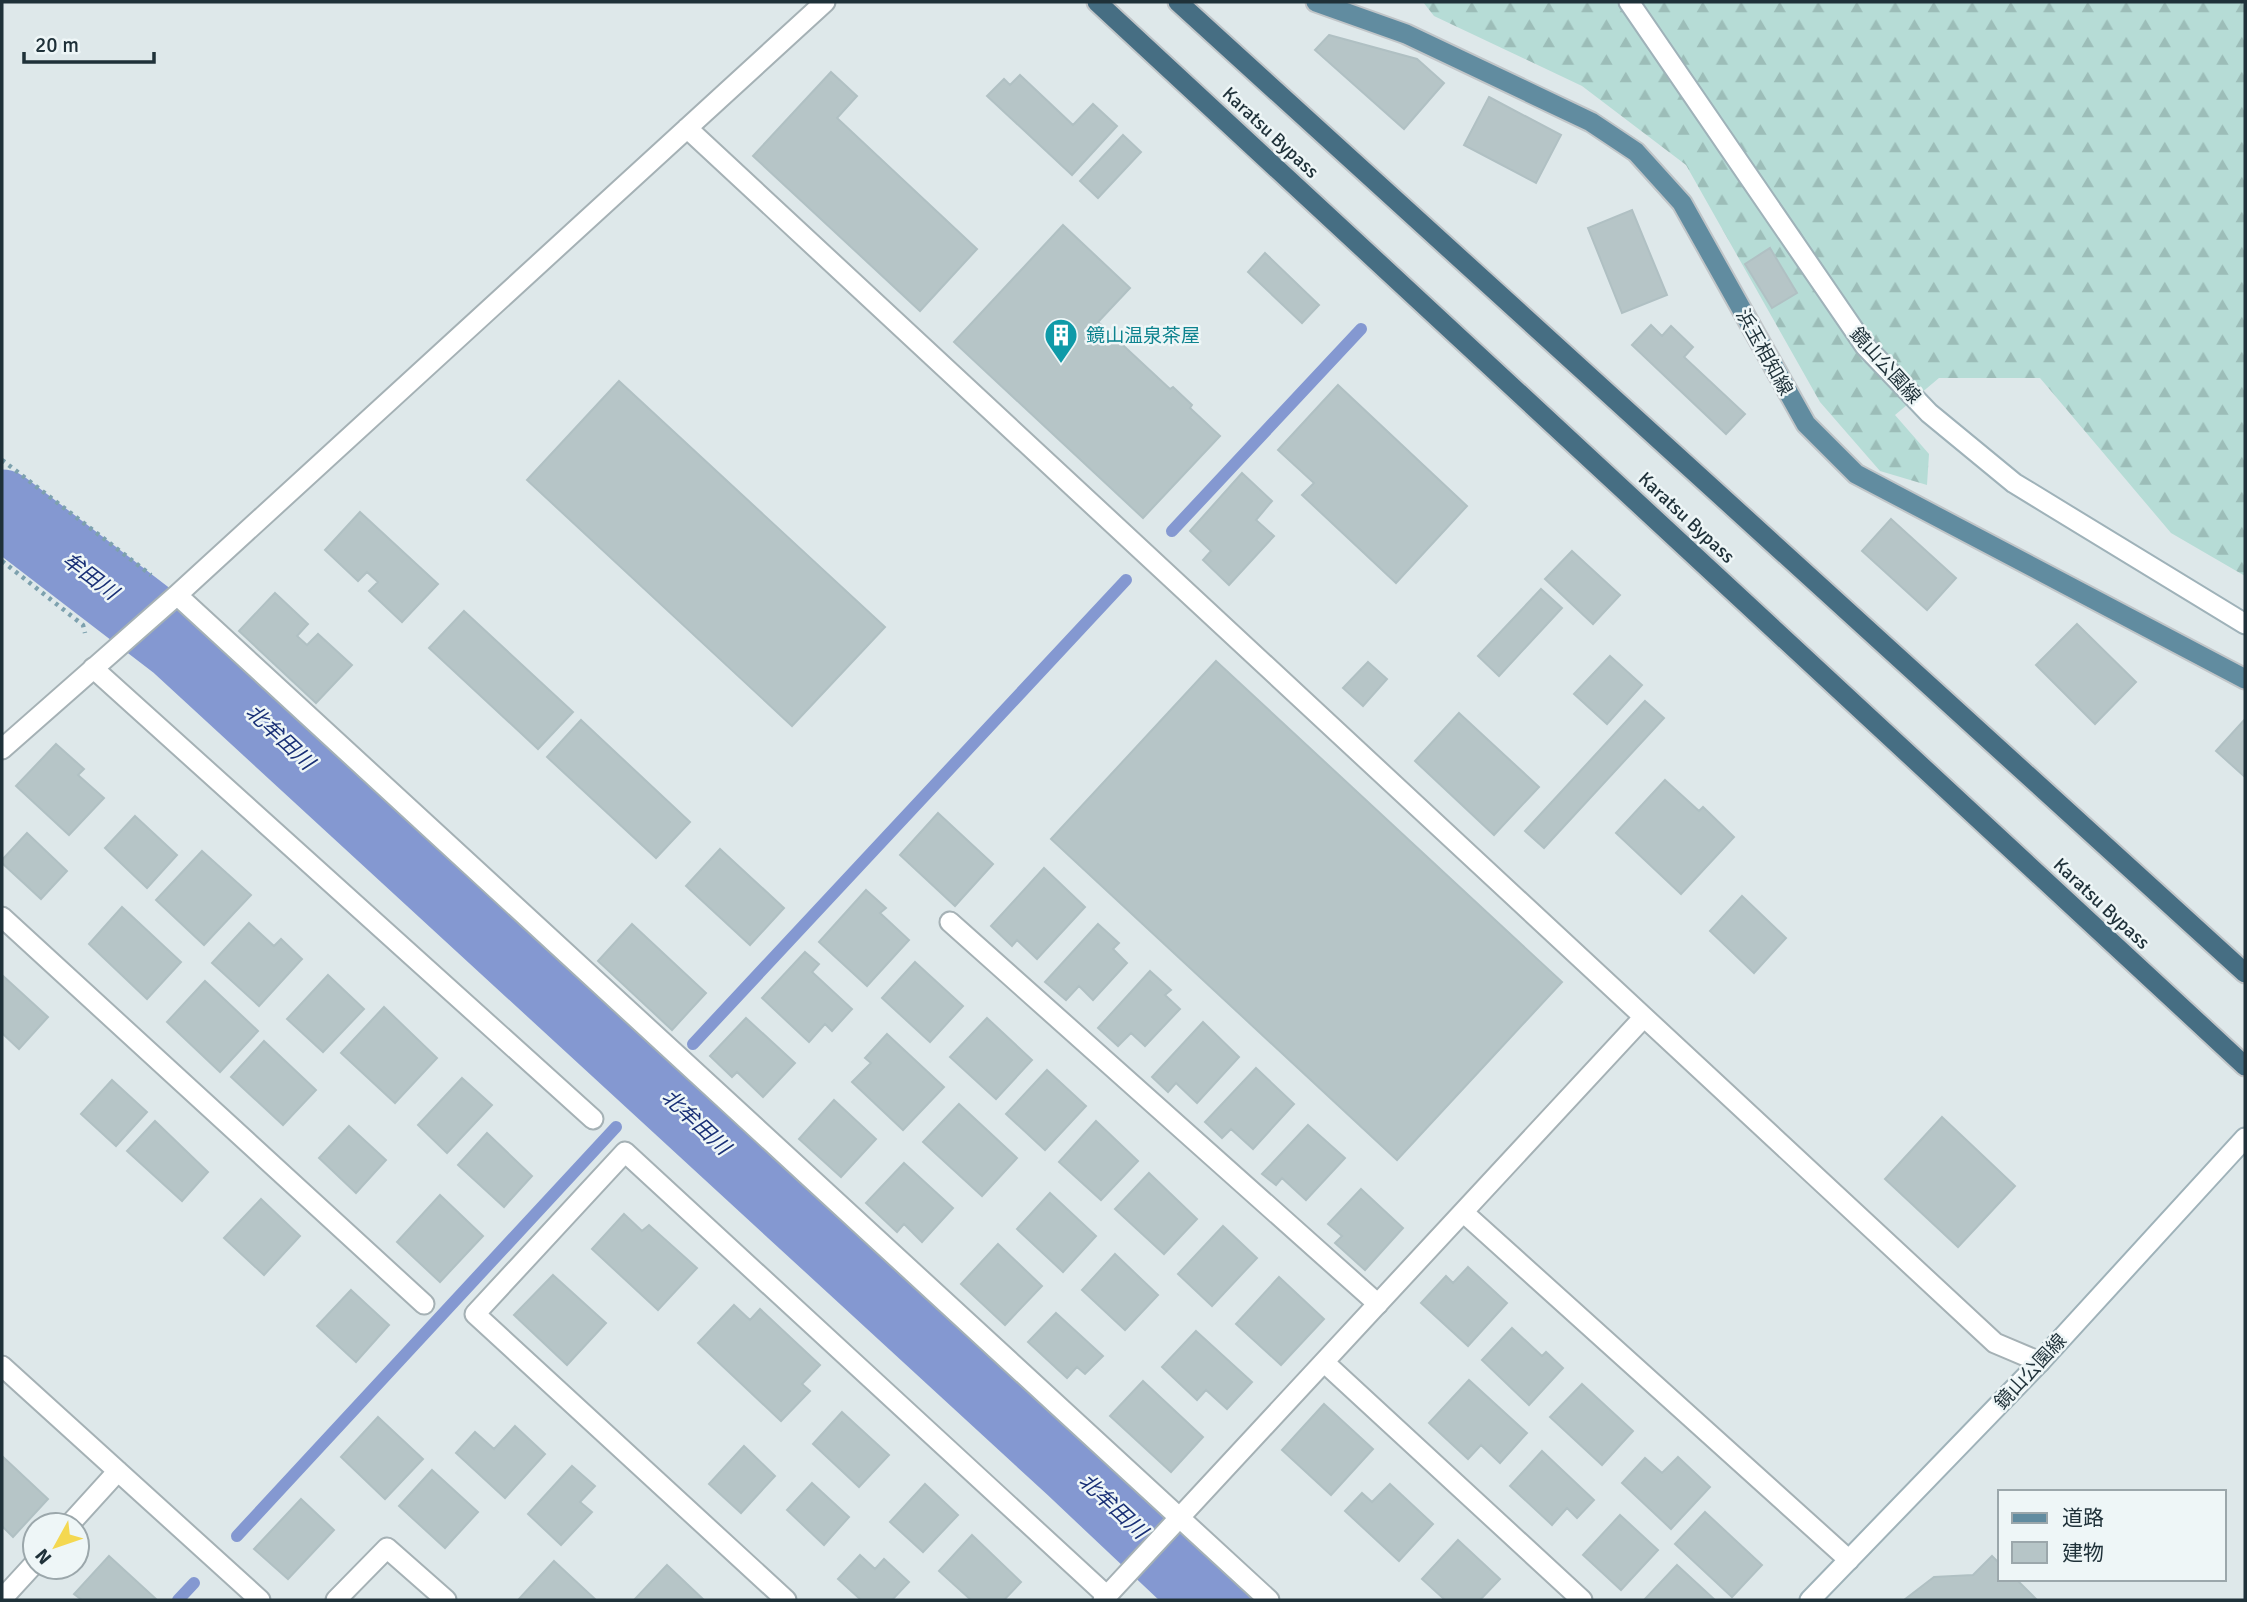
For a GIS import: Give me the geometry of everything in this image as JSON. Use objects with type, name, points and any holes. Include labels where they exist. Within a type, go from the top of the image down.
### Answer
[{"type":"highway","name":"Karatsu Bypass","points":[[1097,2],[2245,1066]]},
{"type":"highway","name":"Karatsu Bypass","points":[[1178,2],[2245,973]]},
{"type":"main road","name":"浜玉相知線","points":[[1316,2],[1430,45],[1591,121],[1636,152],[1682,203],[1806,424],[1856,474],[2245,679]]},
{"type":"street","points":[[2,749],[172,599],[825,2]]},
{"type":"street","name":"鏡山公園線","points":[[1629,2],[1865,346],[1929,413],[2014,483],[2245,624]]},
{"type":"street","points":[[687,128],[1995,1343],[2040,1362]]},
{"type":"street","points":[[172,599],[1178,1520],[1269,1600]]},
{"type":"street","points":[[93,668],[593,1119]]},
{"type":"street","points":[[2,917],[424,1304]]},
{"type":"street","points":[[950,922],[1378,1304]]},
{"type":"street","points":[[786,1600],[475,1314],[625,1152],[1105,1598],[1644,1017]]},
{"type":"street","name":"鏡山公園線","points":[[1810,1600],[2040,1362],[2245,1138]]},
{"type":"street","points":[[1463,1212],[1849,1560]]},
{"type":"street","points":[[1325,1363],[1582,1600]]},
{"type":"street","points":[[2,1366],[260,1600]]},
{"type":"street","points":[[82,1511],[118,1471]]},
{"type":"street","points":[[336,1600],[387,1548],[446,1600]]},
{"type":"street","points":[[2,1600],[21,1579]]},
{"type":"path","points":[[2,460],[172,599]]},
{"type":"path","points":[[2,561],[83,625],[93,668]]},
{"type":"green space","points":[[1423,2],[2245,2],[2245,576],[2171,533],[2040,378],[1939,378],[1895,415],[1929,454],[1927,485],[1880,471],[1820,402],[1686,165],[1582,86],[1434,16]]},
{"type":"building","points":[[1329,35],[1417,59],[1444,83],[1404,129],[1315,50]]},
{"type":"building","points":[[831,72],[857,96],[837,118],[977,249],[920,311],[753,156]]},
{"type":"building","points":[[1020,75],[1073,125],[1093,104],[1117,126],[1072,175],[987,96],[1004,79],[1010,85]]},
{"type":"building","points":[[1489,97],[1561,135],[1536,183],[1464,145]]},
{"type":"building","points":[[1123,135],[1141,152],[1098,198],[1080,181]]},
{"type":"building","points":[[1632,210],[1667,295],[1622,313],[1588,228]]},
{"type":"building","name":"鏡山温泉茶屋","points":[[1063,225],[1130,288],[1098,322],[1170,389],[1173,387],[1192,405],[1190,408],[1220,436],[1143,518],[954,342]]},
{"type":"building","points":[[1770,248],[1797,293],[1772,308],[1745,264]]},
{"type":"building","points":[[1265,253],[1319,305],[1302,323],[1248,272]]},
{"type":"building","points":[[1651,325],[1662,336],[1671,326],[1693,347],[1684,357],[1745,414],[1726,434],[1632,345]]},
{"type":"building","points":[[619,381],[885,627],[792,726],[527,480]]},
{"type":"building","points":[[1338,385],[1467,506],[1396,583],[1302,495],[1314,483],[1278,450]]},
{"type":"building","points":[[1242,473],[1272,501],[1256,520],[1274,536],[1229,585],[1203,560],[1211,551],[1190,531]]},
{"type":"building","points":[[360,512],[438,584],[402,622],[369,591],[378,582],[367,572],[358,581],[325,550]]},
{"type":"building","points":[[1891,519],[1956,578],[1927,610],[1862,551]]},
{"type":"building","points":[[1572,551],[1620,595],[1593,624],[1545,579]]},
{"type":"building","points":[[1541,589],[1562,608],[1499,676],[1478,656]]},
{"type":"building","points":[[275,593],[308,624],[297,636],[307,645],[318,634],[352,665],[316,703],[239,631]]},
{"type":"building","points":[[464,611],[573,712],[538,749],[429,648]]},
{"type":"building","points":[[2077,624],[2136,682],[2095,724],[2036,665]]},
{"type":"building","points":[[1610,656],[1642,685],[1607,724],[1574,694]]},
{"type":"building","points":[[1216,661],[1562,982],[1397,1160],[1051,839]]},
{"type":"building","points":[[1368,662],[1387,679],[1363,706],[1343,688]]},
{"type":"building","points":[[1645,701],[1664,718],[1544,848],[1525,831]]},
{"type":"building","points":[[1459,713],[1539,787],[1494,835],[1415,761]]},
{"type":"building","points":[[2245,719],[2245,777],[2216,751]]},
{"type":"building","points":[[581,720],[690,822],[656,858],[547,757]]},
{"type":"building","points":[[56,744],[84,769],[78,775],[104,798],[69,835],[16,786]]},
{"type":"building","points":[[1665,780],[1699,811],[1703,807],[1734,837],[1681,894],[1616,833]]},
{"type":"building","points":[[938,813],[993,864],[955,906],[900,855]]},
{"type":"building","points":[[135,816],[177,855],[147,888],[105,848]]},
{"type":"building","points":[[27,833],[67,871],[41,899],[2,863]]},
{"type":"building","points":[[720,849],[784,908],[750,945],[686,886]]},
{"type":"building","points":[[202,851],[251,895],[204,945],[156,900]]},
{"type":"building","points":[[1044,868],[1085,907],[1037,959],[1017,940],[1012,946],[991,926]]},
{"type":"building","points":[[866,890],[886,908],[880,913],[909,940],[867,986],[819,942]]},
{"type":"building","points":[[1742,896],[1786,938],[1754,973],[1710,931]]},
{"type":"building","points":[[122,907],[181,962],[147,999],[89,944]]},
{"type":"building","points":[[249,923],[274,946],[281,939],[302,959],[259,1006],[212,963]]},
{"type":"building","points":[[632,924],[706,993],[672,1030],[598,961]]},
{"type":"building","points":[[1098,924],[1119,943],[1113,949],[1127,963],[1093,1000],[1079,986],[1066,1000],[1045,982]]},
{"type":"building","points":[[805,952],[819,964],[812,972],[852,1009],[832,1031],[825,1024],[809,1042],[762,998]]},
{"type":"building","points":[[915,962],[963,1006],[930,1042],[882,998]]},
{"type":"building","points":[[1150,971],[1171,990],[1165,995],[1180,1009],[1145,1046],[1131,1033],[1118,1046],[1098,1028]]},
{"type":"building","points":[[2,975],[48,1017],[19,1049],[2,1033]]},
{"type":"building","points":[[328,975],[364,1009],[323,1052],[287,1019]]},
{"type":"building","points":[[205,981],[258,1031],[220,1072],[167,1022]]},
{"type":"building","points":[[384,1007],[437,1058],[395,1103],[341,1053]]},
{"type":"building","points":[[746,1018],[795,1063],[763,1097],[737,1072],[732,1077],[710,1056]]},
{"type":"building","points":[[987,1018],[1032,1060],[996,1099],[950,1057]]},
{"type":"building","points":[[1203,1022],[1239,1057],[1197,1103],[1176,1083],[1168,1092],[1152,1077]]},
{"type":"building","points":[[887,1034],[944,1087],[903,1130],[852,1082],[871,1063],[865,1058]]},
{"type":"building","points":[[264,1041],[316,1090],[283,1125],[231,1077]]},
{"type":"building","points":[[1256,1068],[1294,1104],[1253,1149],[1231,1129],[1222,1138],[1205,1122]]},
{"type":"building","points":[[1047,1070],[1086,1106],[1045,1150],[1006,1114]]},
{"type":"building","points":[[462,1078],[492,1105],[447,1153],[418,1125]]},
{"type":"building","points":[[112,1080],[147,1112],[116,1146],[81,1114]]},
{"type":"building","points":[[834,1100],[876,1139],[841,1177],[799,1139]]},
{"type":"building","points":[[959,1104],[1017,1158],[982,1196],[923,1142]]},
{"type":"building","points":[[1942,1117],[2015,1186],[1958,1247],[1885,1179]]},
{"type":"building","points":[[155,1121],[208,1172],[182,1201],[127,1151]]},
{"type":"building","points":[[1096,1121],[1138,1161],[1101,1200],[1059,1162]]},
{"type":"building","points":[[1308,1125],[1345,1158],[1306,1200],[1282,1178],[1276,1185],[1262,1174]]},
{"type":"building","points":[[349,1126],[386,1160],[356,1193],[319,1158]]},
{"type":"building","points":[[487,1133],[532,1176],[504,1207],[458,1165]]},
{"type":"building","points":[[904,1163],[953,1208],[922,1242],[904,1224],[897,1232],[866,1203]]},
{"type":"building","points":[[1149,1173],[1197,1219],[1164,1254],[1115,1209]]},
{"type":"building","points":[[1361,1189],[1403,1228],[1365,1270],[1335,1243],[1342,1236],[1328,1224]]},
{"type":"building","points":[[1050,1193],[1096,1236],[1063,1272],[1017,1229]]},
{"type":"building","points":[[440,1195],[483,1236],[440,1282],[397,1242]]},
{"type":"building","points":[[261,1199],[300,1236],[264,1275],[224,1238]]},
{"type":"building","points":[[624,1214],[642,1231],[649,1225],[697,1268],[658,1310],[592,1249]]},
{"type":"building","points":[[1223,1226],[1257,1258],[1212,1306],[1178,1274]]},
{"type":"building","points":[[998,1244],[1042,1286],[1005,1325],[961,1284]]},
{"type":"building","points":[[1115,1254],[1158,1295],[1125,1330],[1082,1290]]},
{"type":"building","points":[[1468,1267],[1507,1303],[1468,1346],[1421,1303],[1446,1276],[1453,1283]]},
{"type":"building","points":[[553,1275],[606,1323],[567,1365],[514,1315]]},
{"type":"building","points":[[1279,1277],[1324,1319],[1281,1365],[1236,1324]]},
{"type":"building","points":[[351,1290],[389,1325],[356,1362],[317,1326]]},
{"type":"building","points":[[734,1305],[750,1320],[760,1309],[820,1365],[802,1384],[810,1391],[781,1421],[698,1343]]},
{"type":"building","points":[[1056,1313],[1103,1356],[1085,1374],[1077,1367],[1067,1378],[1028,1342]]},
{"type":"building","points":[[1512,1328],[1542,1356],[1546,1352],[1563,1368],[1529,1405],[1482,1360]]},
{"type":"building","points":[[1196,1331],[1252,1382],[1227,1409],[1206,1390],[1197,1400],[1162,1367]]},
{"type":"building","points":[[1469,1380],[1527,1433],[1500,1463],[1481,1445],[1468,1459],[1429,1423]]},
{"type":"building","points":[[1143,1381],[1203,1437],[1171,1472],[1110,1416]]},
{"type":"building","points":[[1582,1384],[1633,1431],[1602,1465],[1550,1417]]},
{"type":"building","points":[[1324,1404],[1373,1449],[1331,1495],[1282,1450]]},
{"type":"building","points":[[842,1412],[889,1455],[859,1487],[813,1444]]},
{"type":"building","points":[[378,1417],[423,1459],[385,1499],[341,1457]]},
{"type":"building","points":[[515,1426],[545,1454],[505,1498],[456,1453],[475,1432],[494,1449]]},
{"type":"building","points":[[744,1446],[775,1476],[741,1513],[709,1484]]},
{"type":"building","points":[[1542,1451],[1594,1500],[1577,1518],[1567,1508],[1552,1525],[1510,1486]]},
{"type":"building","points":[[2,1456],[48,1499],[37,1511],[21,1511],[21,1528],[13,1537],[2,1526]]},
{"type":"building","points":[[1678,1457],[1710,1487],[1671,1529],[1622,1483],[1645,1458],[1662,1473]]},
{"type":"building","points":[[572,1466],[595,1486],[580,1502],[592,1512],[561,1545],[528,1514]]},
{"type":"building","points":[[432,1470],[478,1512],[445,1548],[399,1506]]},
{"type":"building","points":[[812,1483],[849,1517],[824,1545],[787,1510]]},
{"type":"building","points":[[925,1484],[958,1515],[923,1552],[890,1522]]},
{"type":"building","points":[[1390,1484],[1433,1524],[1399,1561],[1345,1511],[1362,1493],[1372,1502]]},
{"type":"building","points":[[301,1499],[334,1530],[288,1579],[254,1549]]},
{"type":"building","points":[[1705,1512],[1762,1565],[1732,1597],[1675,1544]]},
{"type":"building","points":[[1620,1515],[1658,1550],[1621,1590],[1583,1555]]},
{"type":"building","points":[[972,1535],[1021,1582],[1004,1600],[971,1600],[939,1571]]},
{"type":"building","points":[[1458,1540],[1500,1579],[1480,1600],[1445,1600],[1422,1579]]},
{"type":"building","points":[[860,1555],[875,1569],[884,1559],[909,1582],[892,1600],[861,1600],[838,1579]]},
{"type":"building","points":[[109,1556],[156,1599],[82,1600],[74,1594],[86,1581],[91,1581],[91,1576]]},
{"type":"building","points":[[1992,1556],[1998,1562],[1998,1581],[2018,1581],[2037,1600],[1904,1600],[1934,1577],[1973,1575]]},
{"type":"building","points":[[554,1561],[596,1600],[518,1600]]},
{"type":"building","points":[[667,1565],[704,1600],[634,1600]]},
{"type":"building","points":[[1677,1565],[1715,1600],[1644,1600]]},
{"type":"waterway","points":[[1172,531],[1361,329]]},
{"type":"waterway","name":"北牟田川","points":[[2,508],[178,643],[1074,1467],[1215,1600]]},
{"type":"waterway","points":[[693,1044],[1126,580]]},
{"type":"waterway","points":[[237,1536],[616,1127]]},
{"type":"waterway","points":[[178,1600],[194,1583]]},
{"type":"place","name":"鏡山温泉茶屋","points":[[1061,365]]},
{"type":"water label","name":"牟田川","points":[[90,576]]}]
